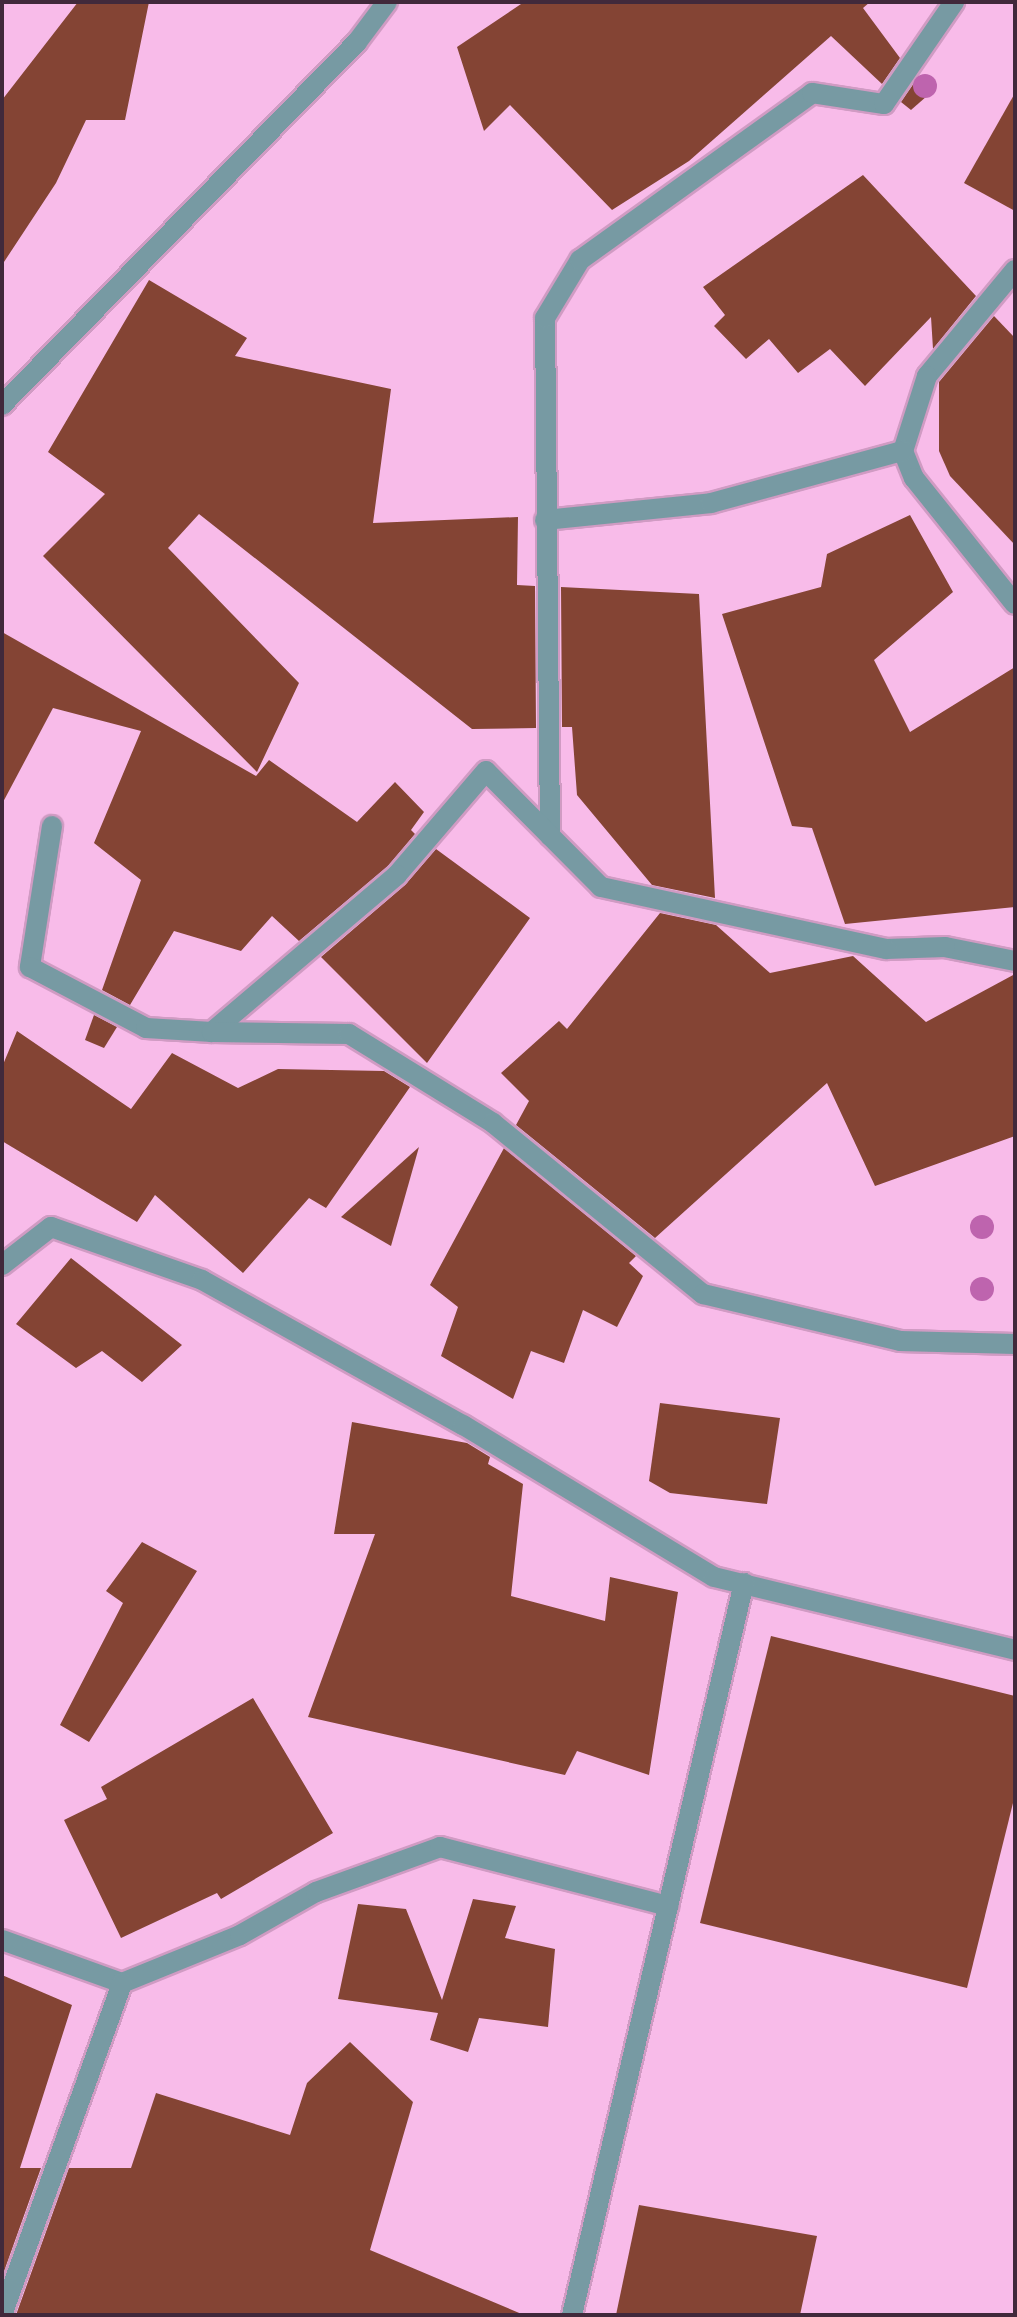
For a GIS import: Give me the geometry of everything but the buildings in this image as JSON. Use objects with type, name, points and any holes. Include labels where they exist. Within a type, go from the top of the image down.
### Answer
[{"type":"street","points":[[5,397],[357,42],[387,2]]},
{"type":"street","points":[[550,836],[545,318],[580,260],[812,93],[884,104],[954,2]]},
{"type":"street","points":[[1015,270],[927,376],[903,451],[914,478],[1015,604]]},
{"type":"street","points":[[545,520],[711,503],[903,451]]},
{"type":"street","points":[[212,1032],[397,875],[486,771],[601,887],[886,949],[945,947],[1015,961]]},
{"type":"street","points":[[52,826],[30,967],[146,1028],[349,1034],[493,1123],[703,1294],[900,1341],[1015,1344]]},
{"type":"street","points":[[2,1265],[51,1227],[202,1280],[463,1425],[714,1577],[1015,1650]]},
{"type":"street","points":[[572,2315],[744,1583]]},
{"type":"street","points":[[2,1940],[122,1983],[240,1935],[316,1892],[440,1847],[668,1906]]},
{"type":"street","points":[[2,2315],[122,1983]]}]
